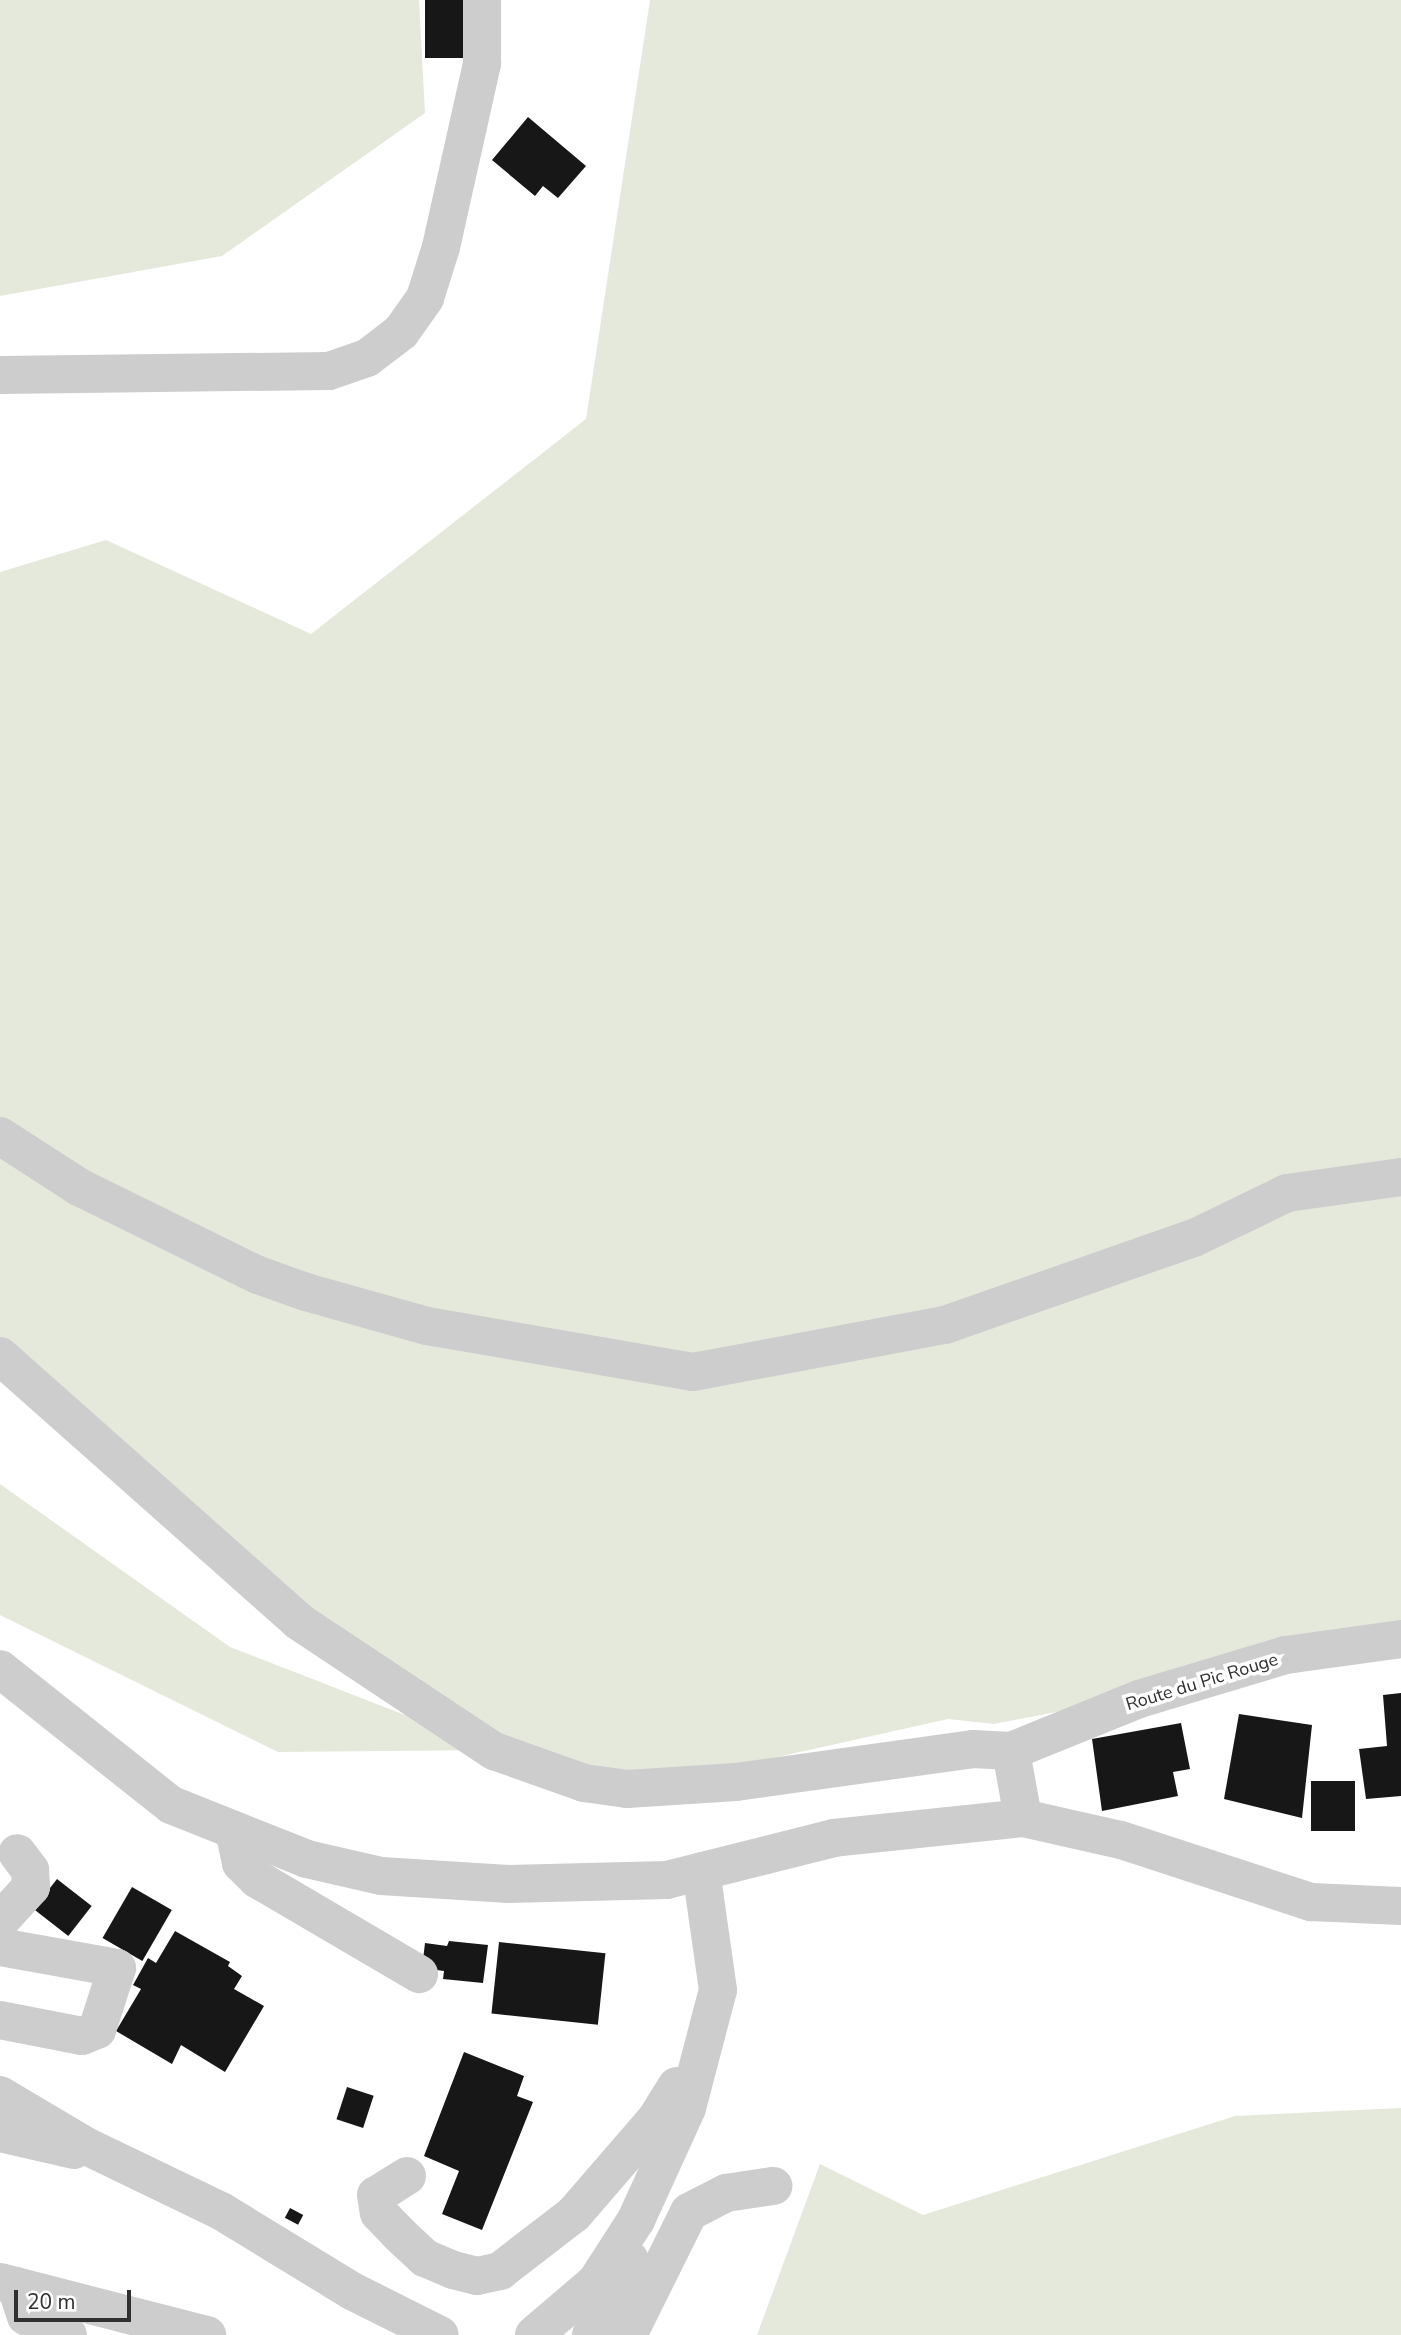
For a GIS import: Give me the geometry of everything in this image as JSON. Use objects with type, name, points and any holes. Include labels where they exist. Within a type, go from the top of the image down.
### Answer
[{"type":"street","points":[[0,375],[329,372],[367,358],[401,332],[425,298],[441,247],[482,63],[482,0]]},
{"type":"street","points":[[0,1136],[79,1187],[258,1275],[306,1292],[427,1326],[694,1372],[945,1325],[1194,1238],[1287,1193],[1401,1177]]},
{"type":"street","points":[[0,1356],[298,1621],[444,1722],[504,1755],[584,1783],[627,1789],[762,1779],[974,1749],[1011,1751],[1023,1818]]},
{"type":"street","name":"Route du Pic Rouge","points":[[1011,1751],[1139,1699],[1273,1659],[1401,1639]]},
{"type":"street","points":[[0,1669],[171,1805],[307,1859],[381,1875],[508,1884],[667,1880],[834,1838],[1023,1818],[1121,1840],[1311,1902],[1401,1906]]},
{"type":"street","points":[[234,1830],[241,1863],[257,1880],[419,1974]]},
{"type":"street","points":[[0,1921],[32,1886],[30,1870],[17,1853]]},
{"type":"street","points":[[534,2335],[596,2282],[636,2220],[687,2108],[718,1990],[701,1871]]},
{"type":"street","points":[[0,1947],[117,1968],[97,2030],[82,2036],[0,2020]]},
{"type":"street","points":[[407,2176],[376,2195],[379,2213],[398,2233],[425,2258],[453,2270],[477,2276],[500,2272],[575,2214],[616,2168],[656,2119],[703,2044]]},
{"type":"street","points":[[0,2095],[97,2151],[221,2211],[352,2291],[440,2335]]},
{"type":"street","points":[[0,2133],[97,2151]]},
{"type":"street","points":[[628,2335],[689,2213],[726,2193],[773,2186]]},
{"type":"street","points":[[592,2335],[624,2286],[636,2220]]},
{"type":"street","points":[[8,2284],[26,2316],[68,2335]]},
{"type":"street","points":[[8,2284],[207,2335]]},
{"type":"shaded area","points":[[0,0],[419,0],[425,113],[222,256],[0,296]]},
{"type":"shaded area","points":[[650,0],[1401,0],[1401,1634],[1118,1700],[994,1724],[948,1719],[702,1774],[534,1771],[301,1617],[0,1355],[0,572],[106,540],[311,634],[586,419]]},
{"type":"shaded area","points":[[0,1484],[230,1647],[495,1750],[278,1752],[0,1615]]},
{"type":"shaded area","points":[[1401,2108],[1401,2335],[757,2335],[820,2164],[923,2215],[1235,2116]]},
{"type":"building","points":[[425,0],[466,0],[466,58],[425,58]]},
{"type":"building","points":[[528,117],[586,166],[558,198],[543,186],[535,196],[492,160]]},
{"type":"building","points":[[1401,1693],[1401,1796],[1366,1799],[1359,1749],[1387,1746],[1383,1695]]},
{"type":"building","points":[[1239,1714],[1312,1725],[1302,1818],[1224,1799]]},
{"type":"building","points":[[1181,1723],[1190,1769],[1173,1772],[1178,1796],[1102,1811],[1092,1739]]},
{"type":"building","points":[[1311,1781],[1355,1781],[1355,1831],[1311,1831]]},
{"type":"building","points":[[57,1879],[92,1906],[68,1936],[34,1909]]},
{"type":"building","points":[[132,1887],[172,1910],[142,1961],[102,1938]]},
{"type":"building","points":[[175,1931],[230,1962],[228,1966],[242,1976],[234,1989],[264,2006],[225,2072],[181,2045],[172,2064],[116,2031],[141,1989],[133,1985],[148,1958],[156,1963]]},
{"type":"building","points":[[449,1941],[488,1945],[483,1983],[443,1979],[444,1971],[422,1968],[425,1943],[447,1946]]},
{"type":"building","points":[[499,1942],[605,1953],[598,2025],[491,2014]]},
{"type":"building","points":[[464,2052],[524,2076],[517,2096],[533,2102],[482,2230],[442,2214],[459,2171],[424,2156]]},
{"type":"building","points":[[347,2087],[374,2096],[363,2128],[336,2119]]},
{"type":"building","points":[[290,2208],[303,2215],[298,2225],[285,2218]]}]
